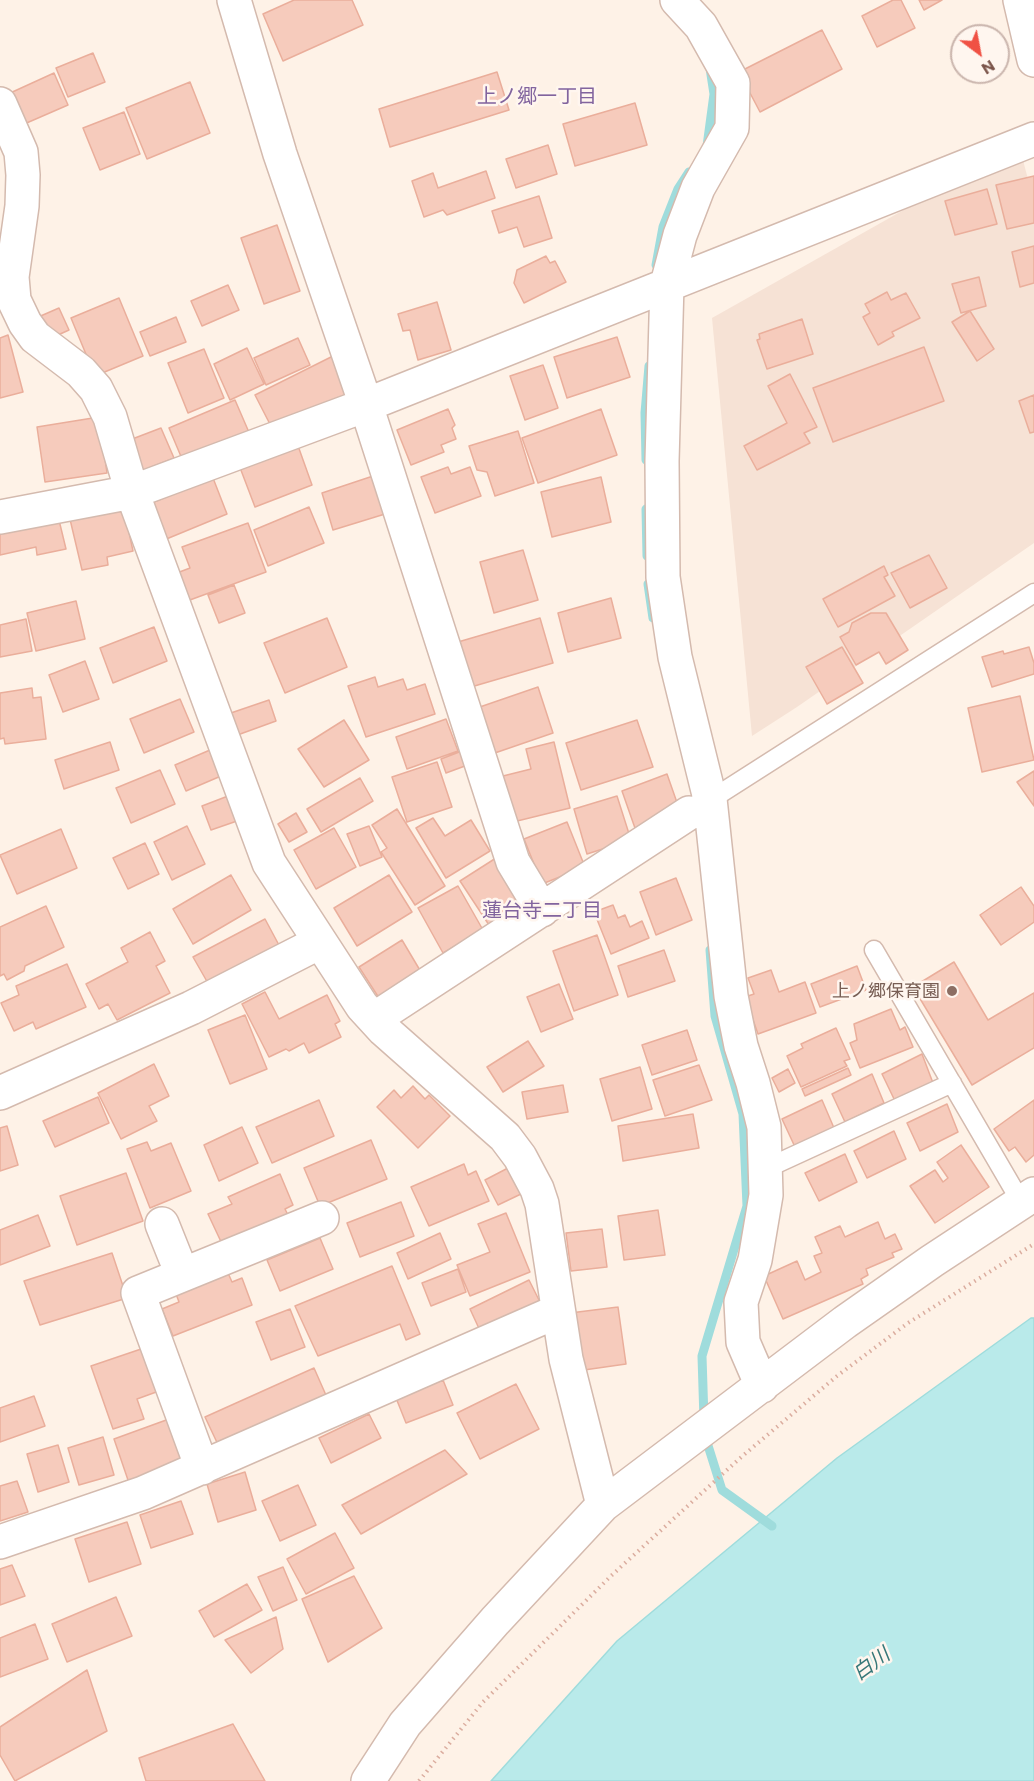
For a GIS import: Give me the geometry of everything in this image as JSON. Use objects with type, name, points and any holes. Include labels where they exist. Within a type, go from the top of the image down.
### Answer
[{"type":"street","points":[[234,0],[280,154],[366,405],[513,862],[542,910]]},
{"type":"street","points":[[677,0],[701,26],[733,83],[732,128],[698,188],[680,235],[667,284],[662,461],[663,577],[675,657],[703,804],[731,996],[741,1046],[764,1127],[766,1195],[755,1260],[741,1302],[743,1342],[762,1386]]},
{"type":"street","points":[[1020,0],[1034,60]]},
{"type":"street","points":[[0,104],[21,152],[23,175],[22,206],[12,278],[14,300],[35,337],[81,372],[96,389],[110,417],[132,492],[262,849],[276,876],[348,985],[374,1019],[407,1051],[486,1118],[505,1137],[531,1176],[542,1204],[566,1359],[603,1505]]},
{"type":"street","points":[[0,517],[132,492],[366,405],[1034,139]]},
{"type":"street","points":[[374,1019],[703,804]]},
{"type":"street","points":[[0,1093],[191,1008],[320,942]]},
{"type":"street","points":[[368,1781],[405,1724],[495,1621],[603,1505],[845,1322],[1028,1198]]},
{"type":"street","points":[[202,1468],[138,1293],[322,1218]]},
{"type":"street","points":[[162,1224],[182,1274]]},
{"type":"street","points":[[0,1542],[142,1493],[558,1311]]},
{"type":"lane","points":[[703,804],[1034,593]]},
{"type":"lane","points":[[874,950],[952,1083],[1028,1198]]},
{"type":"lane","points":[[765,1169],[952,1083]]},
{"type":"path","points":[[419,1781],[483,1702],[612,1575],[739,1460],[837,1376],[899,1330],[1034,1244]]},
{"type":"shaded area","points":[[1019,145],[1034,202],[1034,543],[752,736],[712,318]]},
{"type":"water","name":"白川","points":[[1034,1318],[1034,1781],[491,1781],[617,1641],[837,1458]]},
{"type":"building","points":[[294,0],[352,0],[363,25],[283,61],[263,14]]},
{"type":"building","points":[[893,0],[901,0],[915,28],[877,47],[862,16]]},
{"type":"building","points":[[919,0],[942,0],[924,10]]},
{"type":"building","points":[[822,30],[842,69],[760,112],[739,72]]},
{"type":"building","points":[[93,53],[105,82],[68,97],[56,68]]},
{"type":"building","points":[[497,72],[509,110],[390,147],[379,109]]},
{"type":"building","points":[[54,73],[68,105],[22,125],[8,94]]},
{"type":"building","points":[[190,82],[210,133],[147,159],[126,108]]},
{"type":"building","points":[[635,103],[647,145],[575,166],[563,124]]},
{"type":"building","points":[[124,112],[140,154],[100,170],[83,128]]},
{"type":"building","points":[[548,145],[557,174],[516,188],[506,159]]},
{"type":"building","points":[[486,171],[495,198],[447,215],[443,210],[424,217],[412,181],[433,173],[438,188]]},
{"type":"building","points":[[1034,176],[1034,223],[1007,229],[996,185]]},
{"type":"building","points":[[987,189],[997,224],[955,235],[945,201]]},
{"type":"building","points":[[539,196],[552,238],[524,247],[517,227],[499,233],[492,211]]},
{"type":"building","points":[[277,225],[300,291],[264,304],[241,238]]},
{"type":"building","points":[[1034,246],[1034,283],[1020,287],[1012,252]]},
{"type":"building","points":[[546,256],[550,263],[555,261],[566,282],[524,303],[514,283],[517,270]]},
{"type":"building","points":[[979,277],[986,306],[961,313],[952,284]]},
{"type":"building","points":[[228,285],[239,310],[202,326],[191,301]]},
{"type":"building","points":[[887,292],[891,300],[906,293],[920,318],[892,332],[894,336],[878,345],[863,317],[870,313],[865,304]]},
{"type":"building","points":[[119,298],[143,356],[95,376],[71,318]]},
{"type":"building","points":[[437,302],[451,350],[418,360],[410,330],[403,331],[398,314]]},
{"type":"building","points":[[59,308],[69,330],[47,340],[36,318]]},
{"type":"building","points":[[970,311],[994,349],[977,361],[952,322]]},
{"type":"building","points":[[176,317],[186,342],[150,356],[140,332]]},
{"type":"building","points":[[802,319],[813,354],[767,369],[757,340],[760,339],[759,334]]},
{"type":"building","points":[[8,335],[23,392],[0,398],[0,338]]},
{"type":"building","points":[[617,337],[630,377],[567,398],[554,357]]},
{"type":"building","points":[[298,338],[310,365],[266,385],[254,358]]},
{"type":"building","points":[[924,347],[944,401],[833,442],[813,388]]},
{"type":"building","points":[[247,348],[264,384],[230,400],[214,364]]},
{"type":"building","points":[[204,349],[224,398],[188,413],[168,363]]},
{"type":"building","points":[[333,356],[352,395],[275,434],[255,395]]},
{"type":"building","points":[[543,365],[558,408],[525,420],[510,376]]},
{"type":"building","points":[[790,374],[817,427],[804,433],[810,443],[757,470],[744,446],[787,423],[768,386]]},
{"type":"building","points":[[1034,395],[1034,432],[1030,433],[1019,401]]},
{"type":"building","points":[[235,400],[251,437],[185,466],[169,428]]},
{"type":"building","points":[[448,409],[455,425],[452,428],[456,439],[441,445],[444,452],[411,465],[397,430]]},
{"type":"building","points":[[601,409],[617,455],[538,483],[522,438]]},
{"type":"building","points":[[99,417],[107,473],[45,482],[37,427]]},
{"type":"building","points":[[161,428],[174,458],[139,472],[127,441]]},
{"type":"building","points":[[518,431],[534,483],[495,496],[487,472],[477,470],[469,446]]},
{"type":"building","points":[[297,443],[312,485],[255,507],[239,465]]},
{"type":"building","points":[[448,467],[451,474],[470,467],[481,496],[435,513],[421,477]]},
{"type":"building","points":[[373,476],[385,514],[333,530],[322,493]]},
{"type":"building","points":[[601,477],[611,522],[552,537],[541,492]]},
{"type":"building","points":[[213,478],[227,514],[164,540],[149,504]]},
{"type":"building","points":[[123,504],[133,551],[107,557],[108,565],[82,570],[69,515]]},
{"type":"building","points":[[309,507],[324,543],[268,566],[254,530]]},
{"type":"building","points":[[58,516],[66,549],[37,555],[36,547],[0,555],[0,529]]},
{"type":"building","points":[[248,523],[266,572],[179,604],[169,576],[190,568],[182,547]]},
{"type":"building","points":[[523,550],[538,600],[494,613],[480,562]]},
{"type":"building","points":[[929,555],[947,588],[910,608],[891,573]]},
{"type":"building","points":[[884,566],[888,575],[884,577],[895,596],[838,627],[823,599]]},
{"type":"building","points":[[234,585],[245,613],[219,623],[208,595]]},
{"type":"building","points":[[611,598],[621,638],[568,652],[558,613]]},
{"type":"building","points":[[76,601],[85,639],[36,651],[27,613]]},
{"type":"building","points":[[871,613],[886,613],[908,650],[886,664],[879,652],[856,665],[840,637],[849,632],[852,623]]},
{"type":"building","points":[[327,618],[347,667],[285,693],[264,643]]},
{"type":"building","points":[[540,618],[553,663],[471,687],[458,642]]},
{"type":"building","points":[[26,619],[32,651],[0,657],[0,625]]},
{"type":"building","points":[[154,627],[167,661],[113,683],[100,648]]},
{"type":"building","points":[[842,647],[863,683],[827,704],[806,667]]},
{"type":"building","points":[[1029,647],[1034,663],[1034,674],[992,687],[982,657]]},
{"type":"building","points":[[85,661],[99,699],[63,712],[49,675]]},
{"type":"building","points":[[375,677],[378,687],[403,679],[407,690],[425,684],[435,714],[366,737],[348,686]]},
{"type":"building","points":[[538,687],[553,733],[489,755],[474,709]]},
{"type":"building","points":[[32,688],[33,698],[41,697],[46,739],[5,744],[4,738],[0,739],[0,693]]},
{"type":"building","points":[[1020,696],[1034,760],[982,772],[968,708]]},
{"type":"building","points":[[180,699],[194,732],[144,753],[130,719]]},
{"type":"building","points":[[269,700],[276,721],[232,737],[225,715]]},
{"type":"building","points":[[446,719],[458,751],[407,769],[396,737]]},
{"type":"building","points":[[344,720],[369,760],[324,787],[298,749]]},
{"type":"building","points":[[637,720],[653,767],[581,790],[566,743]]},
{"type":"building","points":[[110,742],[119,770],[64,789],[55,760]]},
{"type":"building","points":[[554,742],[570,808],[509,823],[499,777],[531,769],[526,749]]},
{"type":"building","points":[[467,749],[473,763],[446,773],[441,759]]},
{"type":"building","points":[[210,750],[221,776],[186,791],[175,765]]},
{"type":"building","points":[[437,762],[452,807],[407,822],[392,777]]},
{"type":"building","points":[[160,770],[175,804],[131,823],[116,788]]},
{"type":"building","points":[[1034,771],[1034,806],[1017,782]]},
{"type":"building","points":[[667,774],[681,814],[636,831],[622,791]]},
{"type":"building","points":[[360,778],[373,801],[321,832],[307,809]]},
{"type":"building","points":[[228,796],[237,821],[211,830],[202,806]]},
{"type":"building","points":[[617,796],[631,840],[587,854],[574,809]]},
{"type":"building","points":[[397,809],[445,886],[415,905],[381,852],[387,848],[372,825]]},
{"type":"building","points":[[296,813],[307,832],[289,842],[278,824]]},
{"type":"building","points":[[433,818],[445,836],[471,820],[490,851],[446,878],[416,828]]},
{"type":"building","points":[[567,822],[585,867],[542,884],[524,839]]},
{"type":"building","points":[[187,826],[205,864],[172,880],[154,842]]},
{"type":"building","points":[[369,826],[382,857],[360,866],[347,834]]},
{"type":"building","points":[[334,828],[356,867],[316,889],[294,850]]},
{"type":"building","points":[[61,829],[77,868],[17,894],[0,855]]},
{"type":"building","points":[[145,843],[159,874],[128,889],[113,858]]},
{"type":"building","points":[[496,858],[524,901],[489,925],[460,881]]},
{"type":"building","points":[[231,875],[251,910],[193,944],[173,909]]},
{"type":"building","points":[[389,875],[412,912],[357,946],[334,908]]},
{"type":"building","points":[[676,878],[692,920],[656,935],[640,892]]},
{"type":"building","points":[[458,886],[483,930],[443,953],[418,908]]},
{"type":"building","points":[[1021,887],[1034,906],[1034,922],[1001,945],[980,915]]},
{"type":"building","points":[[613,905],[618,918],[625,915],[630,927],[642,921],[649,938],[611,954],[594,912]]},
{"type":"building","points":[[46,906],[64,947],[25,966],[24,971],[7,980],[4,974],[0,976],[0,927]]},
{"type":"building","points":[[265,919],[280,947],[209,985],[193,957]]},
{"type":"building","points":[[150,932],[165,961],[156,966],[170,993],[117,1020],[108,1004],[99,1009],[86,984],[128,962],[121,948]]},
{"type":"building","points":[[597,935],[618,995],[574,1011],[553,951]]},
{"type":"building","points":[[402,940],[421,972],[379,998],[359,967]]},
{"type":"building","points":[[664,950],[675,981],[628,997],[618,966]]},
{"type":"building","points":[[954,962],[988,1020],[1034,993],[1034,1048],[972,1085],[913,987]]},
{"type":"building","points":[[67,964],[86,1007],[36,1029],[33,1022],[14,1031],[1,1003],[19,995],[16,986]]},
{"type":"building","points":[[857,966],[866,990],[820,1007],[811,984]]},
{"type":"building","points":[[771,970],[779,992],[805,982],[816,1013],[758,1034],[745,997],[754,994],[748,978]]},
{"type":"building","points":[[559,984],[573,1019],[541,1032],[527,997]]},
{"type":"building","points":[[265,992],[279,1019],[327,995],[340,1021],[335,1024],[341,1037],[309,1053],[304,1043],[289,1051],[286,1049],[269,1057],[242,1004]]},
{"type":"building","points":[[891,1009],[900,1030],[905,1027],[913,1047],[860,1068],[850,1043],[857,1040],[854,1024]]},
{"type":"building","points":[[245,1015],[267,1069],[230,1084],[208,1030]]},
{"type":"building","points":[[836,1028],[850,1059],[844,1061],[847,1066],[801,1087],[787,1056],[803,1048],[801,1044]]},
{"type":"building","points":[[687,1030],[697,1060],[652,1075],[642,1045]]},
{"type":"building","points":[[528,1041],[544,1066],[503,1092],[487,1067]]},
{"type":"building","points":[[922,1054],[933,1083],[895,1101],[882,1074]]},
{"type":"building","points":[[154,1064],[169,1096],[149,1106],[157,1121],[121,1139],[98,1093]]},
{"type":"building","points":[[699,1065],[712,1100],[665,1116],[653,1080]]},
{"type":"building","points":[[640,1067],[652,1109],[612,1121],[600,1079]]},
{"type":"building","points":[[848,1068],[851,1075],[805,1096],[802,1089]]},
{"type":"building","points":[[788,1069],[795,1083],[779,1092],[772,1078]]},
{"type":"building","points":[[872,1074],[884,1103],[845,1122],[832,1094]]},
{"type":"building","points":[[563,1085],[568,1112],[527,1119],[522,1092]]},
{"type":"building","points":[[413,1086],[425,1099],[429,1095],[450,1116],[418,1148],[377,1107],[394,1090],[401,1098]]},
{"type":"building","points":[[98,1097],[109,1123],[55,1147],[43,1121]]},
{"type":"building","points":[[319,1100],[334,1136],[272,1163],[256,1127]]},
{"type":"building","points":[[822,1100],[834,1128],[795,1147],[782,1119]]},
{"type":"building","points":[[1034,1100],[1034,1155],[1026,1162],[1015,1147],[1009,1151],[994,1129]]},
{"type":"building","points":[[947,1104],[958,1132],[920,1151],[907,1123]]},
{"type":"building","points":[[693,1114],[699,1148],[623,1161],[618,1126]]},
{"type":"building","points":[[7,1126],[18,1165],[0,1171],[0,1128]]},
{"type":"building","points":[[242,1127],[258,1163],[219,1181],[204,1145]]},
{"type":"building","points":[[894,1131],[906,1159],[867,1178],[854,1151]]},
{"type":"building","points":[[371,1140],[387,1179],[320,1206],[304,1168]]},
{"type":"building","points":[[147,1142],[151,1151],[171,1143],[191,1191],[150,1208],[127,1149]]},
{"type":"building","points":[[961,1145],[989,1187],[935,1223],[910,1186],[935,1170],[943,1182],[948,1178],[937,1162]]},
{"type":"building","points":[[845,1154],[857,1182],[819,1201],[805,1173]]},
{"type":"building","points":[[464,1164],[468,1175],[476,1171],[489,1201],[429,1226],[411,1187]]},
{"type":"building","points":[[508,1168],[521,1194],[498,1205],[485,1180]]},
{"type":"building","points":[[126,1173],[143,1221],[77,1245],[60,1196]]},
{"type":"building","points":[[280,1174],[293,1205],[285,1209],[289,1217],[223,1246],[208,1214],[232,1204],[228,1197]]},
{"type":"building","points":[[401,1202],[414,1236],[360,1257],[347,1223]]},
{"type":"building","points":[[658,1210],[665,1255],[624,1260],[618,1216]]},
{"type":"building","points":[[506,1213],[530,1272],[470,1296],[457,1265],[490,1252],[478,1224]]},
{"type":"building","points":[[38,1215],[50,1246],[0,1265],[0,1230]]},
{"type":"building","points":[[878,1222],[885,1239],[895,1234],[902,1249],[892,1253],[894,1257],[866,1269],[868,1275],[861,1279],[863,1284],[783,1319],[764,1276],[797,1261],[805,1280],[821,1272],[814,1256],[822,1253],[815,1237],[840,1226],[845,1237]]},
{"type":"building","points":[[602,1229],[607,1267],[571,1271],[566,1233]]},
{"type":"building","points":[[440,1233],[451,1259],[408,1279],[397,1253]]},
{"type":"building","points":[[320,1238],[333,1269],[280,1291],[267,1260]]},
{"type":"building","points":[[112,1253],[127,1298],[40,1325],[24,1281]]},
{"type":"building","points":[[392,1266],[420,1334],[406,1340],[400,1324],[318,1356],[295,1306]]},
{"type":"building","points":[[458,1269],[466,1292],[431,1306],[422,1283]]},
{"type":"building","points":[[228,1273],[232,1282],[242,1278],[252,1305],[173,1336],[162,1309],[179,1302],[176,1294]]},
{"type":"building","points":[[529,1280],[542,1306],[482,1335],[470,1309]]},
{"type":"building","points":[[618,1307],[626,1364],[577,1371],[570,1313]]},
{"type":"building","points":[[290,1309],[305,1347],[271,1360],[256,1322]]},
{"type":"building","points":[[144,1348],[159,1391],[137,1399],[144,1419],[113,1429],[91,1366]]},
{"type":"building","points":[[314,1368],[329,1402],[221,1451],[205,1417]]},
{"type":"building","points":[[443,1380],[453,1405],[406,1423],[396,1398]]},
{"type":"building","points":[[516,1384],[539,1429],[480,1459],[457,1413]]},
{"type":"building","points":[[34,1396],[45,1426],[0,1442],[0,1408]]},
{"type":"building","points":[[369,1414],[381,1438],[331,1463],[319,1438]]},
{"type":"building","points":[[169,1419],[185,1464],[129,1483],[114,1439]]},
{"type":"building","points":[[103,1437],[114,1475],[79,1485],[68,1448]]},
{"type":"building","points":[[58,1445],[69,1482],[38,1492],[27,1454]]},
{"type":"building","points":[[445,1450],[467,1474],[361,1534],[342,1505]]},
{"type":"building","points":[[245,1472],[256,1510],[218,1522],[207,1484]]},
{"type":"building","points":[[17,1481],[28,1512],[0,1521],[0,1486]]},
{"type":"building","points":[[298,1485],[316,1525],[280,1541],[262,1501]]},
{"type":"building","points":[[181,1501],[193,1534],[151,1548],[140,1515]]},
{"type":"building","points":[[127,1522],[141,1564],[89,1582],[75,1539]]},
{"type":"building","points":[[335,1533],[354,1568],[306,1594],[287,1559]]},
{"type":"building","points":[[12,1565],[25,1596],[0,1605],[0,1569]]},
{"type":"building","points":[[283,1567],[297,1600],[273,1611],[258,1577]]},
{"type":"building","points":[[354,1576],[382,1628],[328,1662],[302,1599]]},
{"type":"building","points":[[247,1584],[262,1610],[214,1637],[199,1611]]},
{"type":"building","points":[[116,1597],[132,1636],[67,1662],[52,1624]]},
{"type":"building","points":[[276,1617],[283,1649],[251,1673],[225,1640]]},
{"type":"building","points":[[35,1624],[48,1659],[0,1677],[0,1638]]},
{"type":"building","points":[[87,1670],[107,1731],[15,1781],[0,1755],[0,1727]]},
{"type":"building","points":[[233,1724],[265,1781],[146,1781],[139,1758]]},
{"type":"waterway","points":[[707,146],[714,94],[710,68]]},
{"type":"waterway","points":[[656,265],[663,227],[678,189],[689,172]]},
{"type":"waterway","points":[[646,460],[645,413],[649,366]]},
{"type":"waterway","points":[[646,509],[647,556]]},
{"type":"waterway","points":[[648,584],[653,618]]},
{"type":"waterway","points":[[704,1420],[702,1356],[747,1206],[743,1114],[715,1016],[710,950]]},
{"type":"waterway","points":[[705,1436],[722,1490],[772,1526]]},
{"type":"place","name":"上ノ郷保育園","points":[[952,991]]},
{"type":"district","name":"上ノ郷一丁目","points":[[537,96]]},
{"type":"district","name":"蓮台寺二丁目","points":[[542,910]]}]
